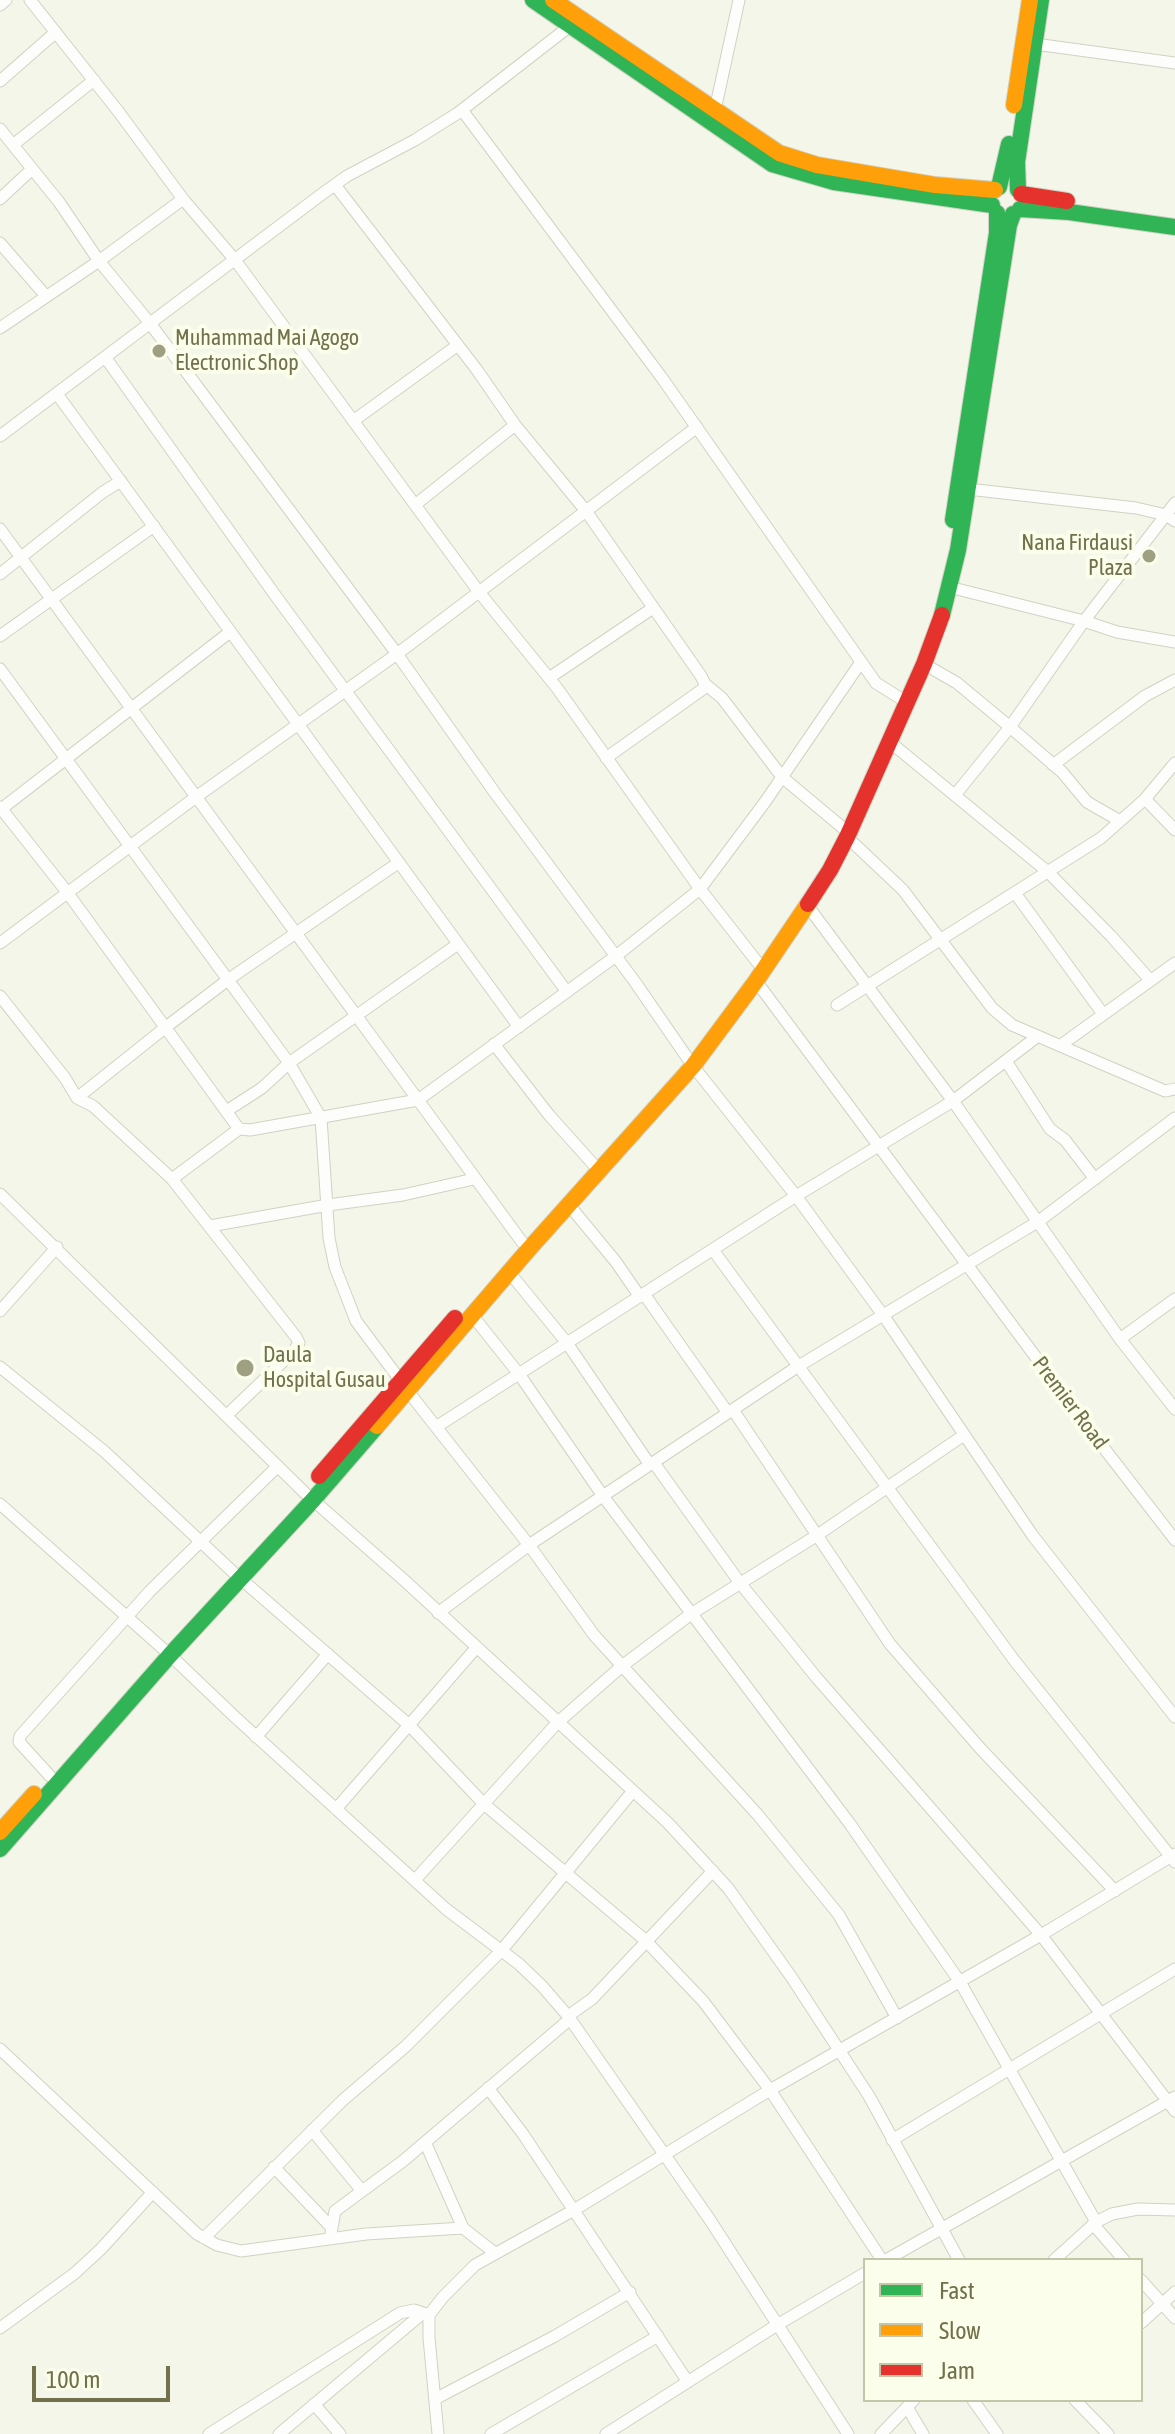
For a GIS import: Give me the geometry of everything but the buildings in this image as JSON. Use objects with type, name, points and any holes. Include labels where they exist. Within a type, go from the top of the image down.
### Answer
[{"type":"street","points":[[0,5],[6,0]]},
{"type":"street","points":[[30,0],[183,199],[235,260],[479,592],[549,678],[700,889],[758,963]]},
{"type":"street","points":[[533,0],[772,164],[793,172],[834,182],[1175,217]]},
{"type":"street","points":[[553,0],[770,148],[817,165],[1056,210],[1175,227]]},
{"type":"street","points":[[715,110],[739,0]]},
{"type":"street","points":[[404,1385],[472,1315],[569,1205],[756,981],[807,905],[890,742],[924,664],[949,587],[968,489],[1009,225],[1006,164],[1030,0]]},
{"type":"street","points":[[3,1823],[309,1496],[522,1242],[691,1062],[845,832],[916,659],[943,572],[997,233],[1017,162],[1041,0]]},
{"type":"street","points":[[0,436],[335,185],[462,110],[570,26]]},
{"type":"street","points":[[0,81],[56,32]]},
{"type":"street","points":[[1035,44],[1175,63]]},
{"type":"street","points":[[13,145],[94,80]]},
{"type":"street","points":[[462,110],[697,427],[876,683],[900,698]]},
{"type":"street","points":[[1,132],[59,202],[99,261],[149,322],[397,654],[691,1062],[796,1196],[883,1315],[1033,1536],[1175,1717]]},
{"type":"street","points":[[0,199],[32,169]]},
{"type":"street","points":[[335,185],[515,425],[586,511],[705,684],[722,698],[782,777],[845,832],[903,890],[992,1008],[1012,1025],[1165,1091],[1175,1089]]},
{"type":"street","points":[[0,328],[183,199]]},
{"type":"street","points":[[0,243],[45,295]]},
{"type":"street","points":[[353,421],[458,345]]},
{"type":"street","points":[[105,357],[567,992]]},
{"type":"street","points":[[57,394],[519,1027]]},
{"type":"street","points":[[415,505],[515,425]]},
{"type":"street","points":[[0,943],[196,797],[397,654],[697,427]]},
{"type":"street","points":[[0,574],[121,481]]},
{"type":"street","points":[[968,489],[1136,508],[1171,518]]},
{"type":"street","points":[[955,795],[1010,727],[1084,621],[1171,518],[1175,503]]},
{"type":"street","points":[[0,636],[154,526]]},
{"type":"street","points":[[0,529],[522,1242]]},
{"type":"street","points":[[949,587],[1117,632],[1175,642]]},
{"type":"street","points":[[549,678],[653,608]]},
{"type":"street","points":[[230,632],[1,809],[67,892],[239,1129]]},
{"type":"street","points":[[172,1179],[239,1129],[250,1130],[418,1100],[616,956],[700,889],[861,662]]},
{"type":"street","points":[[924,664],[957,683],[1053,765],[1087,802],[1120,821]]},
{"type":"street","points":[[0,669],[229,979],[289,1063],[321,1118],[329,1238],[356,1321],[529,1545],[594,1635],[758,1815],[839,1915],[897,2018]]},
{"type":"street","points":[[1053,765],[1145,696],[1175,680]]},
{"type":"street","points":[[606,758],[705,684]]},
{"type":"street","points":[[890,742],[1048,872],[1150,980]]},
{"type":"street","points":[[837,1005],[1101,838],[1145,799],[1175,763]]},
{"type":"street","points":[[1145,799],[1175,830]]},
{"type":"street","points":[[77,1098],[229,979],[398,863]]},
{"type":"street","points":[[1015,893],[1103,1014]]},
{"type":"street","points":[[807,905],[953,1101],[1120,1339],[1175,1409]]},
{"type":"street","points":[[228,1110],[262,1088],[289,1063],[458,944]]},
{"type":"street","points":[[1061,1045],[1175,963]]},
{"type":"street","name":"Premier Road","points":[[756,981],[1175,1540]]},
{"type":"street","points":[[0,996],[65,1078],[77,1098],[93,1106],[172,1179],[299,1343],[227,1415]]},
{"type":"street","points":[[436,1427],[796,1196],[953,1101],[1038,1036]]},
{"type":"street","points":[[494,1044],[549,1115],[593,1164]]},
{"type":"street","points":[[1006,1061],[1050,1129],[1065,1140],[1095,1179]]},
{"type":"street","points":[[438,1613],[529,1545],[797,1367],[1039,1221],[1175,1118]]},
{"type":"street","points":[[210,1226],[403,1195],[474,1179]]},
{"type":"street","points":[[0,1194],[309,1496],[668,1823],[713,1871],[792,1978],[869,2096],[958,2258]]},
{"type":"street","points":[[569,1205],[730,1412],[890,1644],[979,1747],[1115,1891]]},
{"type":"street","points":[[0,1311],[57,1247]]},
{"type":"street","points":[[279,2434],[426,2314],[475,2265],[574,2210],[770,2090],[1174,1857],[1014,1660],[713,1250]]},
{"type":"street","points":[[509,1272],[567,1343],[740,1583],[816,1677],[1041,1935],[1173,2103],[1061,2160],[888,2258]]},
{"type":"street","points":[[1120,1339],[1175,1299]]},
{"type":"street","points":[[472,1315],[519,1374],[603,1496],[835,1802],[960,1982],[1094,2223],[1122,2258]]},
{"type":"street","points":[[0,1367],[105,1452],[201,1543],[409,1725],[484,1804],[645,1940],[703,2001],[770,2090],[883,2258]]},
{"type":"street","points":[[415,1880],[557,1723],[622,1666],[691,1614],[816,1536],[964,1435]]},
{"type":"street","points":[[50,1776],[19,1742],[20,1736],[126,1616],[278,1466]]},
{"type":"street","points":[[0,1504],[446,1909],[542,1986],[569,2018],[710,2220],[848,2434]]},
{"type":"street","points":[[336,1809],[476,1648]]},
{"type":"street","points":[[0,1849],[166,1652]]},
{"type":"street","points":[[256,1737],[328,1654]]},
{"type":"street","points":[[204,2238],[312,2130],[406,2046],[501,1951],[633,1791]]},
{"type":"street","points":[[331,2233],[335,2211],[425,2142],[592,1999],[713,1871]]},
{"type":"street","points":[[892,2140],[1175,1969]]},
{"type":"street","points":[[0,2049],[153,2192],[204,2238],[217,2245],[241,2251],[331,2233],[463,2228]]},
{"type":"street","points":[[488,2088],[523,2134],[688,2382]]},
{"type":"street","points":[[312,2130],[362,2191]]},
{"type":"street","points":[[425,2142],[463,2228],[495,2253]]},
{"type":"street","points":[[274,2167],[331,2233]]},
{"type":"street","points":[[0,2328],[75,2273],[153,2192]]},
{"type":"street","points":[[1056,2258],[1094,2223],[1112,2214],[1138,2209],[1175,2210]]},
{"type":"street","points":[[606,2434],[863,2274]]},
{"type":"street","points":[[1143,2282],[1175,2318]]},
{"type":"street","points":[[435,2399],[555,2336],[630,2292]]},
{"type":"street","points":[[1143,2321],[1175,2292]]},
{"type":"street","points":[[209,2434],[400,2313],[414,2310],[426,2314]]},
{"type":"street","points":[[426,2314],[438,2434]]},
{"type":"street","points":[[491,2434],[658,2336]]},
{"type":"street","points":[[974,2402],[997,2434]]},
{"type":"street","points":[[1077,2402],[1108,2434]]},
{"type":"street","points":[[881,2434],[911,2403],[923,2434]]},
{"type":"street","points":[[314,2404],[340,2434]]},
{"type":"traffic: fast","points":[[533,0],[772,164],[834,182],[992,205]]},
{"type":"traffic: fast","points":[[1018,190],[1017,162],[1041,0]]},
{"type":"traffic: fast","points":[[999,187],[1009,144]]},
{"type":"traffic: fast","points":[[1020,209],[1069,212],[1175,227]]},
{"type":"traffic: fast","points":[[953,520],[997,233],[997,213]]},
{"type":"traffic: fast","points":[[942,615],[958,550],[1013,214]]},
{"type":"traffic: fast","points":[[0,1849],[377,1426]]},
{"type":"traffic: slow","points":[[553,0],[779,153],[817,165],[935,185],[995,190]]},
{"type":"traffic: slow","points":[[1014,105],[1030,0]]},
{"type":"traffic: slow","points":[[377,1426],[529,1249],[693,1066],[808,904]]},
{"type":"traffic: slow","points":[[0,1832],[34,1794]]},
{"type":"traffic: jam","points":[[1021,194],[1067,201]]},
{"type":"traffic: jam","points":[[808,904],[847,837],[924,664],[942,615]]},
{"type":"traffic: jam","points":[[319,1476],[455,1318]]},
{"type":"place","name":"Muhammad Mai Agogo Electronic Shop","points":[[159,351]]},
{"type":"place","name":"Nana Firdausi Plaza","points":[[1149,556]]},
{"type":"place","name":"Daula Hospital Gusau","points":[[245,1368]]}]
